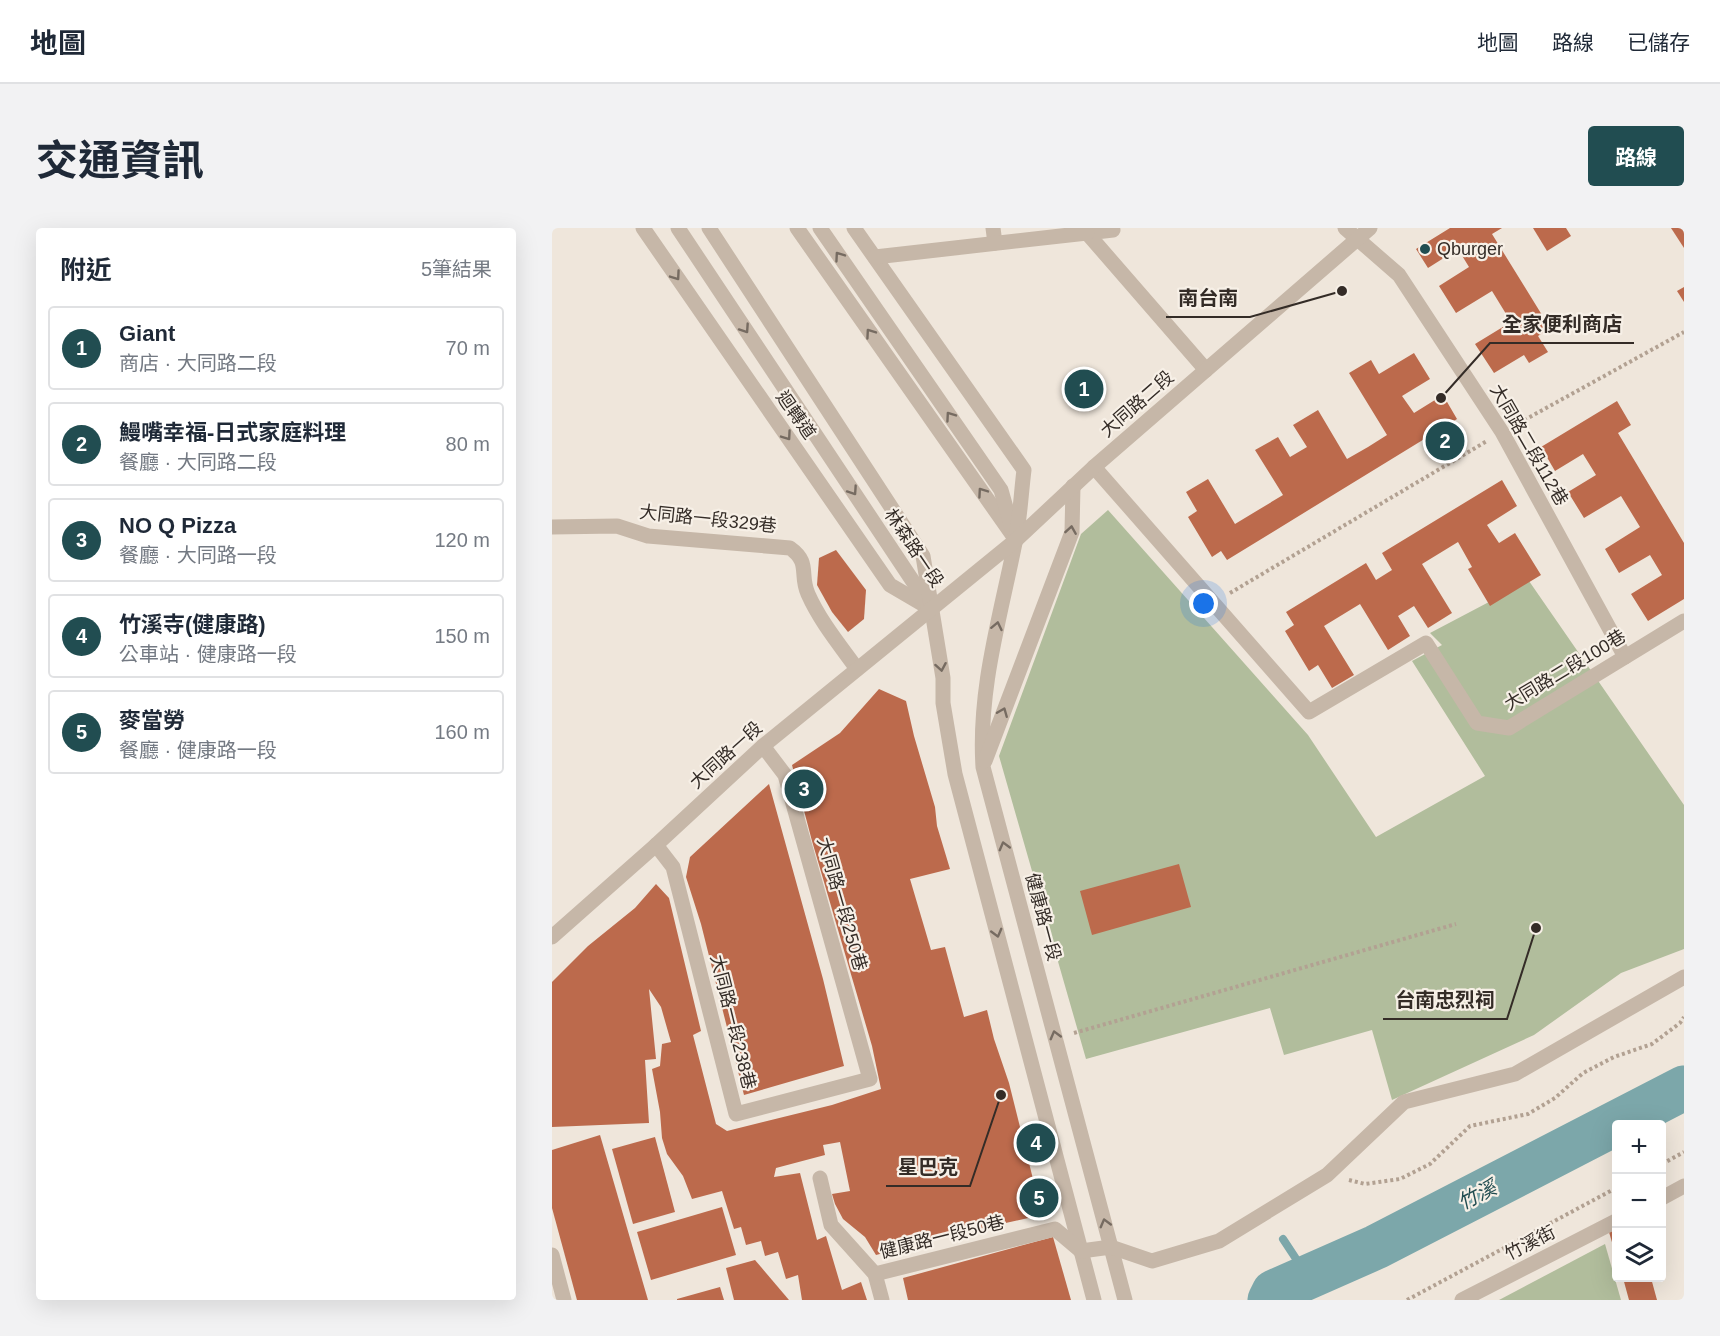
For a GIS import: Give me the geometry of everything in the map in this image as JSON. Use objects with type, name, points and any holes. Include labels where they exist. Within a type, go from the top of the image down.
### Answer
[{"type":"street","name":"迴轉道","points":[[643,228],[890,585],[931,609]]},
{"type":"street","name":"林森路一段","points":[[678,228],[931,609]]},
{"type":"street","name":"林森路一段","points":[[709,228],[923,556],[931,609]]},
{"type":"street","points":[[797,228],[1016,540]]},
{"type":"street","points":[[820,228],[1001,490],[1016,540]]},
{"type":"street","points":[[854,228],[1024,470],[1016,540]]},
{"type":"street","points":[[875,257],[994,236],[1087,233],[1113,230],[1112,228]]},
{"type":"street","name":"大同路二段112巷","points":[[1345,228],[1399,275],[1502,432],[1625,657]]},
{"type":"street","name":"大同路二段","points":[[931,609],[1016,540],[1094,467],[1370,228]]},
{"type":"street","points":[[1087,233],[1206,370]]},
{"type":"street","name":"大同路二段100巷","points":[[1094,467],[1309,712],[1426,643],[1477,723],[1509,728],[1684,621]]},
{"type":"street","points":[[983,767],[1072,532],[1073,486]]},
{"type":"street","name":"大同路一段329巷","points":[[552,527],[616,526],[648,536],[790,548],[800,555],[804,565],[806,590],[819,617],[857,669]]},
{"type":"street","name":"健康路一段","points":[[1016,540],[989,662],[981,732],[983,767],[1125,1300]]},
{"type":"street","name":"大同路一段","points":[[552,937],[763,746],[931,609]]},
{"type":"street","points":[[931,609],[943,678],[943,704],[955,774],[1094,1300]]},
{"type":"street","name":"大同路一段250巷","points":[[763,746],[785,775],[870,1079]]},
{"type":"street","name":"大同路一段238巷","points":[[656,845],[673,867],[736,1114],[870,1079]]},
{"type":"street","points":[[1081,1251],[1111,1247],[1152,1261],[1219,1241],[1328,1175],[1404,1102],[1515,1074],[1684,977]]},
{"type":"street","name":"健康路一段50巷","points":[[820,1178],[831,1226],[875,1274],[882,1300]]},
{"type":"street","points":[[1666,1196],[1684,1186]]},
{"type":"street","name":"竹溪街","points":[[1462,1300],[1612,1224]]},
{"type":"street","name":"健康路一段50巷","points":[[875,1274],[1054,1229],[1081,1251]]},
{"type":"street","points":[[552,1255],[564,1300]]},
{"type":"path","points":[[1214,603],[1502,432],[1684,332]]},
{"type":"path","points":[[1056,1039],[1456,924]]},
{"type":"path","points":[[1328,1175],[1365,1184],[1400,1179],[1430,1164],[1470,1126],[1528,1114],[1555,1098],[1584,1073],[1614,1057],[1652,1044],[1680,1023],[1684,1017]]},
{"type":"path","points":[[1666,1162],[1684,1152]]},
{"type":"path","points":[[1407,1300],[1612,1191]]},
{"type":"green space","points":[[1108,510],[1308,735],[1376,837],[1485,776],[1412,661],[1442,645],[1430,633],[1529,581],[1684,805],[1684,949],[1621,973],[1534,1035],[1392,1100],[1372,1030],[1284,1055],[1270,1008],[1086,1059],[999,756],[1081,534]]},
{"type":"green space","points":[[1605,1244],[1612,1268],[1612,1282],[1616,1282],[1621,1300],[1499,1300]]},
{"type":"building","points":[[1450,228],[1502,228],[1492,234],[1550,328],[1538,336],[1548,352],[1529,363],[1524,355],[1494,373],[1475,344],[1511,322],[1492,291],[1456,313],[1439,286],[1469,267],[1458,249],[1428,268],[1416,249]]},
{"type":"building","points":[[1533,228],[1566,228],[1571,236],[1547,251]]},
{"type":"building","points":[[1671,228],[1684,228],[1684,248]]},
{"type":"building","points":[[1684,287],[1684,302],[1677,291]]},
{"type":"building","points":[[1414,353],[1430,379],[1402,396],[1414,413],[1443,395],[1457,419],[1227,560],[1221,551],[1212,557],[1188,517],[1197,511],[1186,492],[1208,479],[1235,524],[1283,495],[1255,450],[1278,437],[1290,457],[1307,447],[1293,425],[1318,410],[1347,459],[1368,447],[1387,435],[1349,373],[1371,360],[1379,374]]},
{"type":"building","points":[[1617,401],[1631,425],[1618,433],[1684,543],[1684,599],[1648,621],[1631,594],[1662,575],[1650,555],[1619,573],[1605,549],[1640,527],[1621,496],[1584,518],[1568,492],[1596,475],[1583,454],[1555,471],[1541,447]]},
{"type":"building","points":[[1502,480],[1517,506],[1487,525],[1499,543],[1515,533],[1541,575],[1490,606],[1468,569],[1472,567],[1458,542],[1422,564],[1452,613],[1428,628],[1414,606],[1398,616],[1410,636],[1388,650],[1360,604],[1324,626],[1354,675],[1332,688],[1318,665],[1309,671],[1285,631],[1294,625],[1286,612],[1366,563],[1376,580],[1392,570],[1382,553]]},
{"type":"building","points":[[836,550],[866,590],[864,619],[848,632],[832,612],[817,585],[819,558]]},
{"type":"building","points":[[879,689],[906,701],[950,869],[910,879],[931,950],[945,947],[964,1017],[987,1010],[1009,1083],[1042,1215],[876,1255],[865,1237],[843,1219],[835,1204],[832,1194],[850,1191],[840,1142],[823,1145],[825,1155],[776,1168],[774,1177],[800,1173],[817,1240],[826,1236],[842,1290],[861,1282],[867,1300],[802,1300],[798,1275],[786,1279],[778,1252],[765,1256],[761,1241],[746,1245],[741,1227],[734,1229],[722,1191],[692,1199],[683,1176],[667,1154],[662,1138],[652,1069],[660,1066],[662,1044],[671,1042],[661,1007],[649,989],[656,1059],[645,1060],[649,1123],[552,1127],[552,982],[588,946],[635,908],[656,884],[669,898],[701,1031],[693,1035],[716,1124],[727,1131],[832,1105],[881,1089],[872,1046],[792,765],[840,733]]},
{"type":"building","points":[[769,784],[823,979],[844,1066],[744,1095],[701,924],[686,877],[690,857]]},
{"type":"building","points":[[1179,864],[1191,907],[1092,935],[1080,891]]},
{"type":"building","points":[[600,1135],[648,1300],[577,1300],[552,1208],[552,1150]]},
{"type":"building","points":[[655,1137],[675,1212],[633,1224],[612,1149]]},
{"type":"building","points":[[722,1207],[736,1255],[651,1280],[637,1232]]},
{"type":"building","points":[[1053,1237],[1071,1300],[908,1300],[903,1278]]},
{"type":"building","points":[[755,1260],[789,1300],[734,1300],[726,1268]]},
{"type":"building","points":[[1624,1282],[1652,1282],[1657,1300],[1629,1300]]},
{"type":"building","points":[[720,1287],[724,1300],[677,1300],[677,1299]]},
{"type":"waterway","name":"竹溪","points":[[1270,1300],[1274,1292],[1376,1247],[1684,1088]]},
{"type":"waterway","points":[[1283,1239],[1308,1277]]},
{"type":"place","name":"Qburger","points":[[1425,249]]},
{"type":"place","name":"南台南","points":[[1342,291]]},
{"type":"place","name":"Giant","points":[[1084,389]]},
{"type":"place","name":"全家便利商店","points":[[1441,398]]},
{"type":"place","name":"鰻嘴幸福-日式家庭料理","points":[[1445,441]]},
{"type":"place","name":"NO Q Pizza","points":[[804,789]]},
{"type":"place","name":"台南忠烈祠","points":[[1536,928]]},
{"type":"place","name":"星巴克","points":[[1001,1095]]},
{"type":"place","name":"竹溪寺(健康路)","points":[[1036,1143]]},
{"type":"place","name":"麥當勞","points":[[1039,1198]]}]
